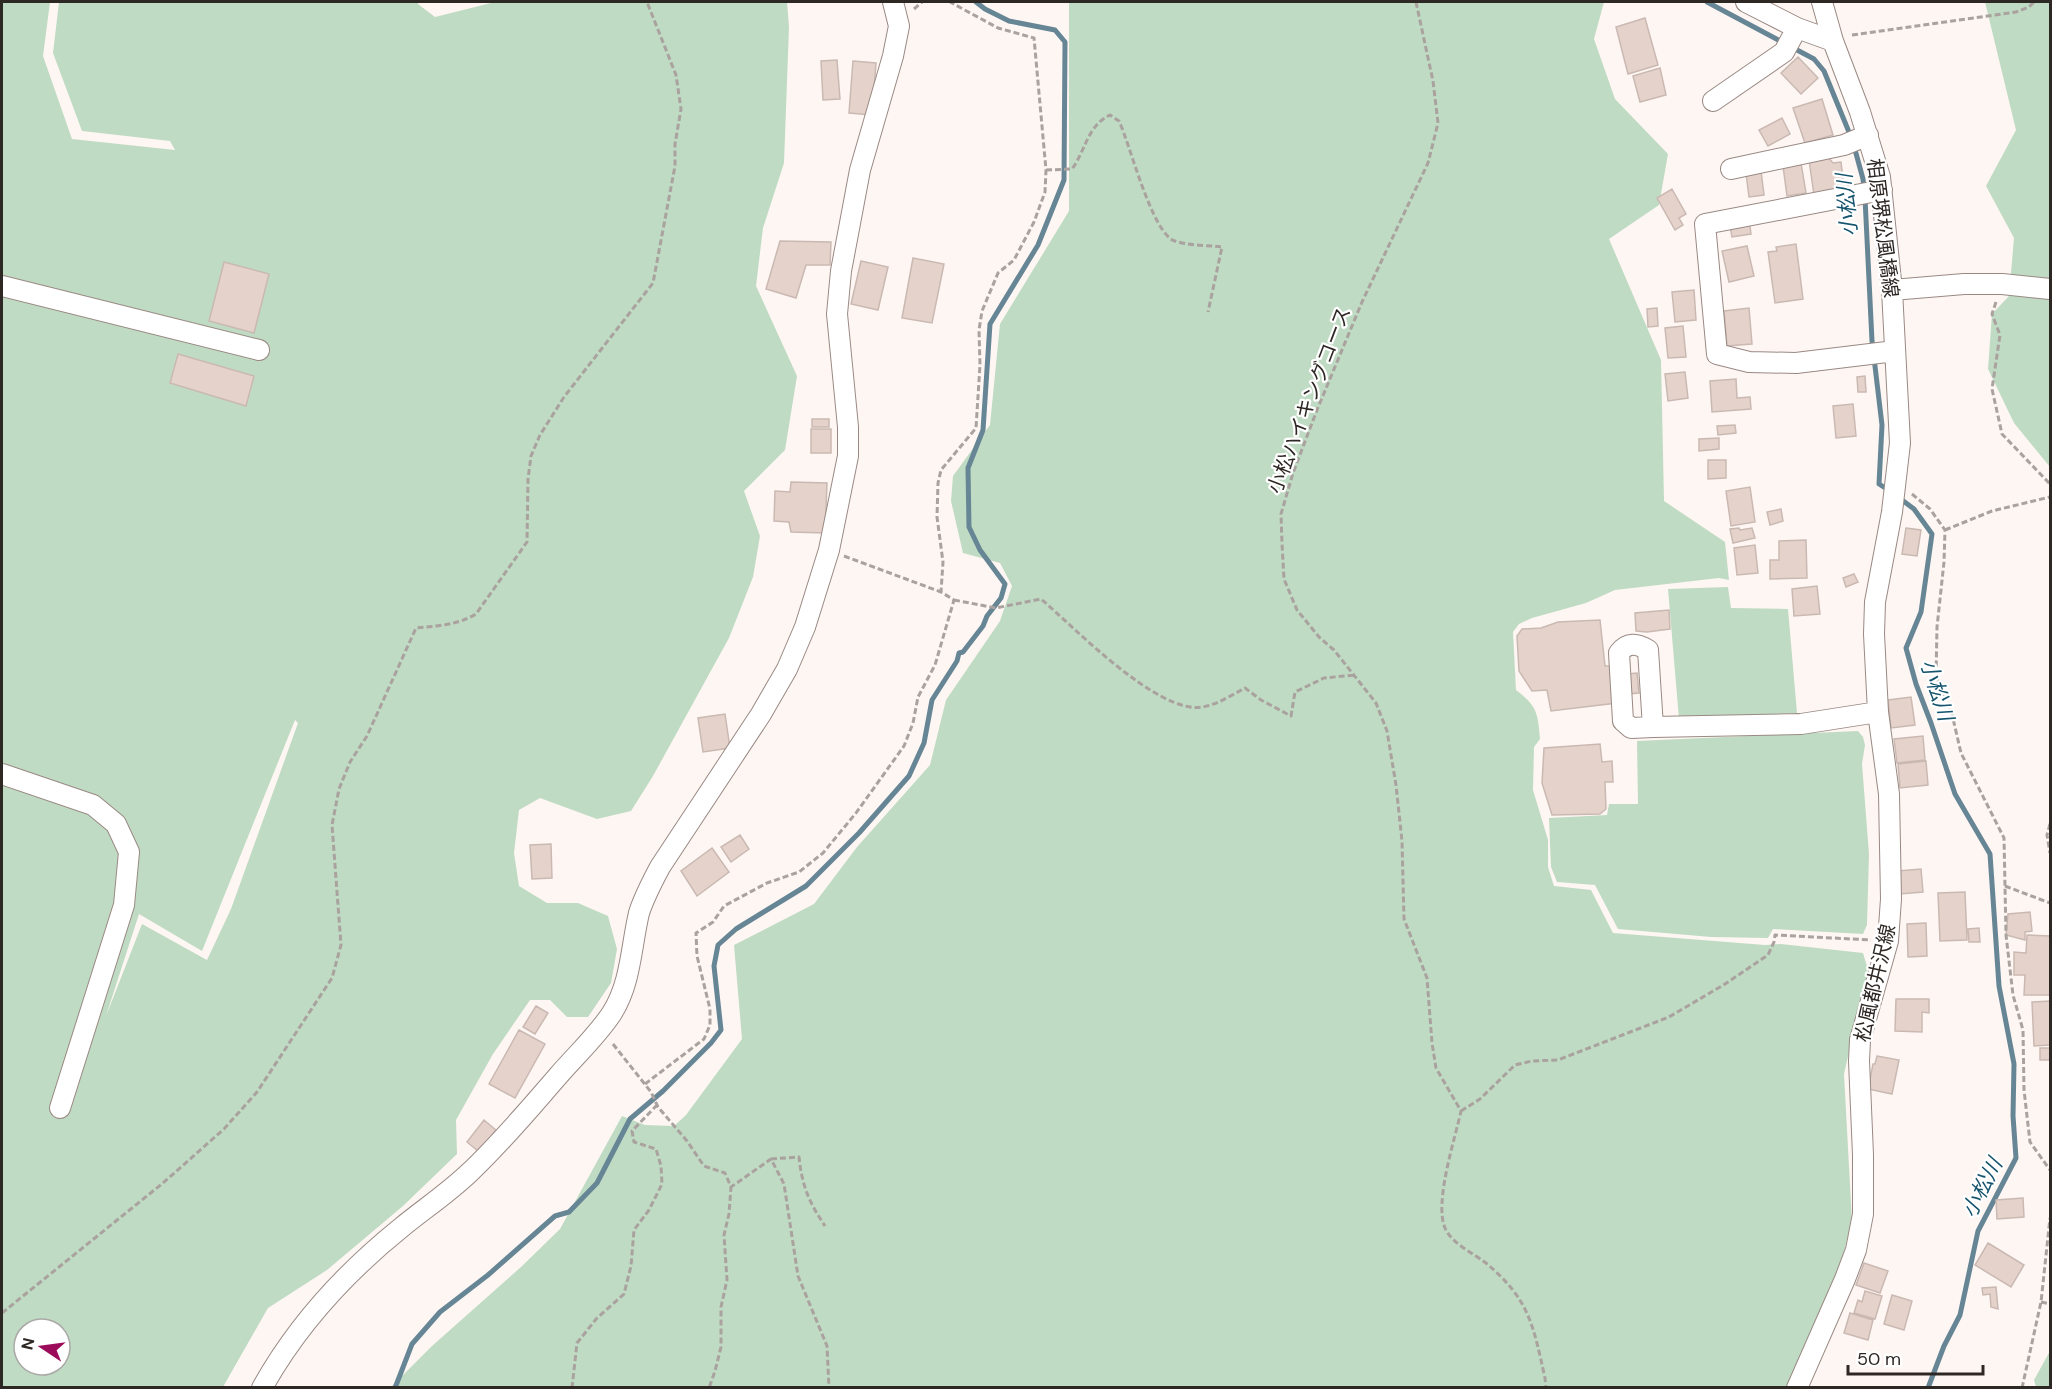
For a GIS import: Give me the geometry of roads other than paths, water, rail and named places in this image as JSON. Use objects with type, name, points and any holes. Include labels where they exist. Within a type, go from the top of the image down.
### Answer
[{"type":"street","points":[[262,1388],[313,1312],[336,1287],[400,1228],[469,1173],[612,1012],[623,991],[640,912],[647,891],[660,867],[761,714],[787,669],[805,627],[829,550],[848,456],[848,427],[837,314],[841,271],[860,170],[893,56],[899,26],[893,2]]},
{"type":"street","points":[[1746,2],[1791,39],[1833,41]]},
{"type":"street","name":"相原堺松風橋線","points":[[1822,2],[1856,140],[1880,177],[1868,193],[1892,290],[1880,353],[1900,417],[1900,443],[1892,512]]},
{"type":"street","points":[[1713,101],[1791,39]]},
{"type":"street","points":[[1731,169],[1856,140]]},
{"type":"street","points":[[1868,193],[1705,224],[1717,354],[1749,362],[1796,363],[1880,353]]},
{"type":"street","points":[[1892,290],[1964,284],[2002,284],[2050,289]]},
{"type":"street","points":[[2,286],[259,350]]},
{"type":"street","name":"松風都井沢線","points":[[1797,1388],[1856,1250],[1863,1214],[1860,1040],[1888,941],[1891,899],[1889,794],[1874,662],[1875,602],[1892,512]]},
{"type":"street","points":[[1653,727],[1801,724],[1878,712]]},
{"type":"street","points":[[2,774],[93,805],[116,824],[129,852],[124,905],[60,1108]]},
{"type":"waterway","points":[[395,1388],[412,1344],[440,1312],[488,1275],[555,1216],[569,1212],[597,1183],[630,1119],[663,1091],[721,1030],[714,966],[718,945],[736,929],[806,886],[859,833],[909,776],[924,743],[932,700],[957,661],[959,653],[963,652],[983,626],[987,616],[1001,598],[1005,584],[980,550],[969,527],[968,468],[983,430],[990,324],[1038,245],[1064,180],[1065,42],[1055,30],[1009,21],[976,2]]},
{"type":"waterway","name":"小松川","points":[[1707,2],[1814,59],[1824,71],[1851,137]]},
{"type":"waterway","name":"小松川","points":[[1854,146],[1864,189]]},
{"type":"waterway","name":"小松川","points":[[1865,198],[1872,341],[1882,425],[1879,484],[1890,491]]},
{"type":"waterway","name":"小松川","points":[[1898,497],[1914,509],[1932,534],[1921,612],[1906,648],[1916,684],[1955,794],[1990,854],[1999,986],[2014,1064],[2013,1116],[2016,1158],[1978,1231],[1960,1315],[1944,1346],[1928,1388]]}]
